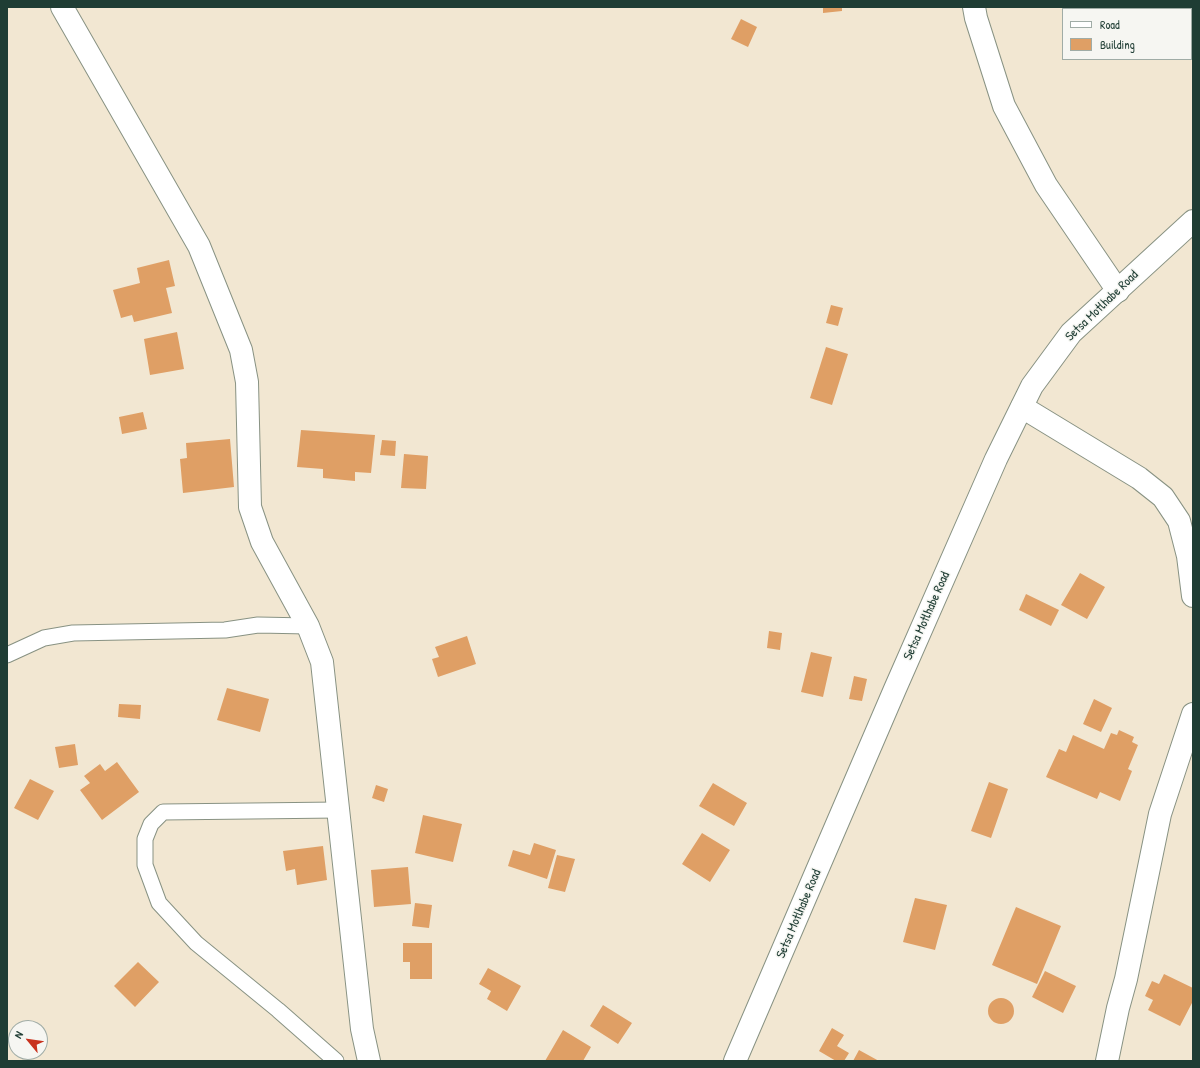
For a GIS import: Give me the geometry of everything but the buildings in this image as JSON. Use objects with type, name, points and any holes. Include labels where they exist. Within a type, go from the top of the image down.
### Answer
[{"type":"street","points":[[62,7],[199,246],[241,350],[247,382],[250,507],[262,542],[308,626],[322,662],[362,1029],[369,1061]]},
{"type":"street","points":[[974,7],[976,18],[1004,106],[1046,185],[1118,291]]},
{"type":"street","name":"Setsa Motlhabe Road","points":[[735,1061],[992,466],[1032,386],[1071,333],[1193,221]]},
{"type":"street","points":[[1022,407],[1139,478],[1163,498],[1179,521],[1188,556],[1193,596]]},
{"type":"street","points":[[1107,1061],[1118,1008],[1126,979],[1160,814],[1193,714]]},
{"type":"lane","points":[[7,655],[44,638],[73,633],[225,630],[258,625],[308,626]]},
{"type":"lane","points":[[336,1061],[278,1010],[196,943],[160,903],[145,865],[144,839],[151,824],[162,812],[338,810]]}]
